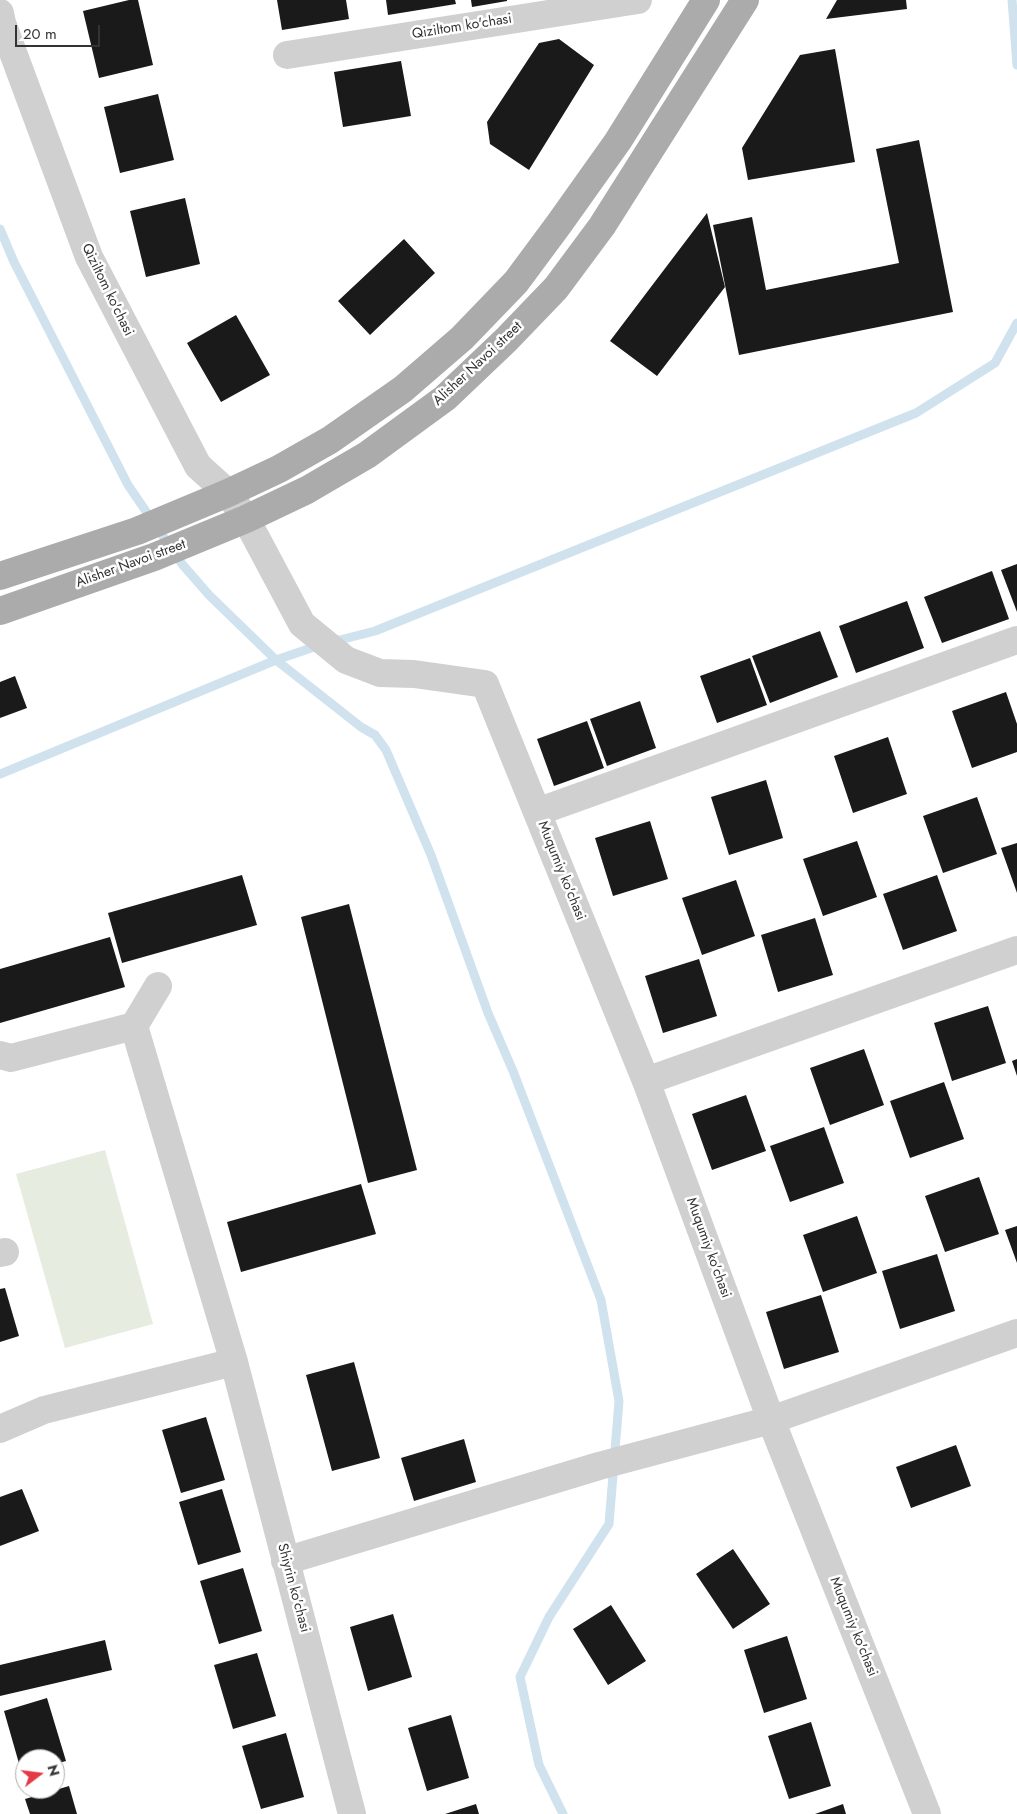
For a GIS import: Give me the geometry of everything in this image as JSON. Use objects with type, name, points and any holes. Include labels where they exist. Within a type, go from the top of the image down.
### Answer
[{"type":"main road","name":"Alisher Navoi street","points":[[0,576],[137,531],[228,493],[279,469],[330,440],[403,389],[462,338],[516,282],[618,141],[706,0]]},
{"type":"main road","name":"Alisher Navoi street","points":[[0,611],[154,557],[246,519],[307,490],[367,455],[445,398],[506,340],[556,288],[602,226],[745,0]]},
{"type":"street","name":"Qiziltom ko'chasi","points":[[287,55],[638,0]]},
{"type":"street","name":"Qiziltom ko'chasi","points":[[0,13],[2,23],[89,258],[198,466],[228,493],[246,519],[302,624],[346,660],[380,673],[414,674],[485,684]]},
{"type":"street","points":[[537,812],[1017,640]]},
{"type":"street","name":"Muqumiy ko'chasi","points":[[485,684],[646,1081],[771,1420],[927,1814]]},
{"type":"street","points":[[646,1081],[1017,950]]},
{"type":"street","points":[[0,1055],[11,1058],[134,1026],[158,986]]},
{"type":"street","name":"Shiyrin ko'chasi","points":[[134,1026],[234,1362],[352,1814]]},
{"type":"street","points":[[285,1561],[599,1466],[771,1420],[1017,1333]]},
{"type":"street","points":[[0,1429],[44,1410],[234,1362]]},
{"type":"shaded area","points":[[105,1150],[153,1324],[65,1348],[16,1174]]},
{"type":"building","points":[[129,0],[138,0],[153,65],[99,78],[83,11]]},
{"type":"building","points":[[277,0],[346,0],[349,19],[282,30]]},
{"type":"building","points":[[386,0],[455,0],[456,4],[388,15]]},
{"type":"building","points":[[471,0],[507,0],[507,1],[472,7]]},
{"type":"building","points":[[837,0],[906,0],[907,9],[826,19]]},
{"type":"building","points":[[559,39],[594,65],[529,170],[490,144],[487,122],[539,43]]},
{"type":"building","points":[[835,49],[855,162],[748,180],[742,148],[800,55]]},
{"type":"building","points":[[401,61],[411,116],[343,127],[334,72]]},
{"type":"building","points":[[158,94],[174,160],[120,173],[104,107]]},
{"type":"building","points":[[919,140],[953,312],[739,355],[713,225],[752,217],[766,290],[899,263],[876,149]]},
{"type":"building","points":[[185,198],[200,264],[146,277],[130,211]]},
{"type":"building","points":[[707,213],[725,287],[657,376],[610,341]]},
{"type":"building","points":[[404,239],[435,273],[370,335],[338,301]]},
{"type":"building","points":[[236,315],[270,375],[221,402],[187,343]]},
{"type":"building","points":[[1017,564],[1017,612],[1001,570]]},
{"type":"building","points":[[992,571],[1009,619],[942,643],[924,597]]},
{"type":"building","points":[[907,601],[924,648],[856,673],[839,626]]},
{"type":"building","points":[[820,631],[838,677],[770,703],[752,656]]},
{"type":"building","points":[[750,658],[767,705],[717,723],[700,676]]},
{"type":"building","points":[[15,676],[27,708],[0,718],[0,682]]},
{"type":"building","points":[[1006,692],[1017,724],[1017,752],[972,768],[952,711]]},
{"type":"building","points":[[640,701],[656,748],[607,766],[590,719]]},
{"type":"building","points":[[587,721],[604,768],[554,786],[537,739]]},
{"type":"building","points":[[888,737],[907,794],[853,813],[834,756]]},
{"type":"building","points":[[766,780],[783,838],[729,855],[711,797]]},
{"type":"building","points":[[977,797],[997,854],[943,873],[923,816]]},
{"type":"building","points":[[650,821],[668,879],[613,896],[595,838]]},
{"type":"building","points":[[857,841],[877,897],[823,916],[803,859]]},
{"type":"building","points":[[1017,843],[1017,893],[1001,848]]},
{"type":"building","points":[[242,875],[257,925],[122,963],[108,913]]},
{"type":"building","points":[[937,875],[957,931],[903,950],[883,894]]},
{"type":"building","points":[[736,880],[755,936],[702,955],[682,898]]},
{"type":"building","points":[[349,904],[417,1170],[368,1183],[301,917]]},
{"type":"building","points":[[815,918],[833,975],[778,992],[761,935]]},
{"type":"building","points":[[110,937],[125,987],[0,1023],[0,969]]},
{"type":"building","points":[[699,959],[717,1016],[663,1033],[645,976]]},
{"type":"building","points":[[988,1006],[1006,1063],[952,1081],[934,1023]]},
{"type":"building","points":[[864,1049],[884,1105],[830,1125],[810,1068]]},
{"type":"building","points":[[1017,1059],[1017,1076],[1012,1061]]},
{"type":"building","points":[[944,1082],[964,1139],[910,1158],[890,1101]]},
{"type":"building","points":[[746,1095],[766,1151],[712,1170],[692,1114]]},
{"type":"building","points":[[824,1127],[844,1183],[790,1202],[770,1146]]},
{"type":"building","points":[[979,1177],[999,1234],[945,1252],[925,1196]]},
{"type":"building","points":[[361,1184],[376,1234],[241,1272],[227,1222]]},
{"type":"building","points":[[857,1216],[877,1273],[823,1292],[803,1235]]},
{"type":"building","points":[[1017,1226],[1017,1263],[1005,1230]]},
{"type":"building","points":[[937,1254],[955,1311],[900,1329],[882,1271]]},
{"type":"building","points":[[5,1288],[19,1336],[0,1342],[0,1289]]},
{"type":"building","points":[[821,1295],[839,1352],[784,1369],[766,1312]]},
{"type":"building","points":[[354,1362],[380,1458],[332,1471],[306,1375]]},
{"type":"building","points":[[206,1417],[225,1480],[181,1493],[162,1430]]},
{"type":"building","points":[[464,1439],[476,1482],[414,1501],[401,1458]]},
{"type":"building","points":[[956,1445],[971,1486],[911,1508],[896,1467]]},
{"type":"building","points":[[22,1489],[39,1531],[0,1546],[0,1497]]},
{"type":"building","points":[[222,1489],[241,1552],[198,1565],[179,1502]]},
{"type":"building","points":[[733,1549],[770,1604],[733,1629],[696,1574]]},
{"type":"building","points":[[243,1568],[262,1631],[219,1644],[200,1581]]},
{"type":"building","points":[[611,1605],[646,1661],[608,1685],[573,1629]]},
{"type":"building","points":[[393,1614],[412,1677],[368,1691],[350,1627]]},
{"type":"building","points":[[787,1636],[807,1699],[764,1713],[744,1650]]},
{"type":"building","points":[[105,1640],[112,1670],[0,1696],[0,1665]]},
{"type":"building","points":[[257,1653],[276,1716],[233,1729],[214,1665]]},
{"type":"building","points":[[47,1698],[62,1749],[15,1750],[4,1711]]},
{"type":"building","points":[[451,1715],[469,1778],[427,1791],[408,1728]]},
{"type":"building","points":[[811,1722],[831,1786],[789,1799],[768,1736]]},
{"type":"building","points":[[286,1733],[304,1797],[261,1809],[242,1746]]},
{"type":"building","points":[[69,1786],[77,1814],[30,1814],[25,1799],[65,1799],[65,1787]]},
{"type":"building","points":[[476,1804],[479,1814],[445,1814]]},
{"type":"building","points":[[843,1804],[846,1814],[815,1814]]},
{"type":"waterway","points":[[1012,0],[1017,65]]},
{"type":"waterway","points":[[0,229],[14,262],[128,485],[182,564],[209,595],[276,660],[361,727],[375,735],[386,750],[431,855],[488,1013],[513,1071],[601,1300],[619,1401],[609,1524],[549,1617],[520,1677],[539,1765],[563,1814]]},
{"type":"waterway","points":[[332,642],[375,631],[916,413],[995,363],[1017,323]]},
{"type":"waterway","points":[[0,774],[276,660],[320,645]]}]
